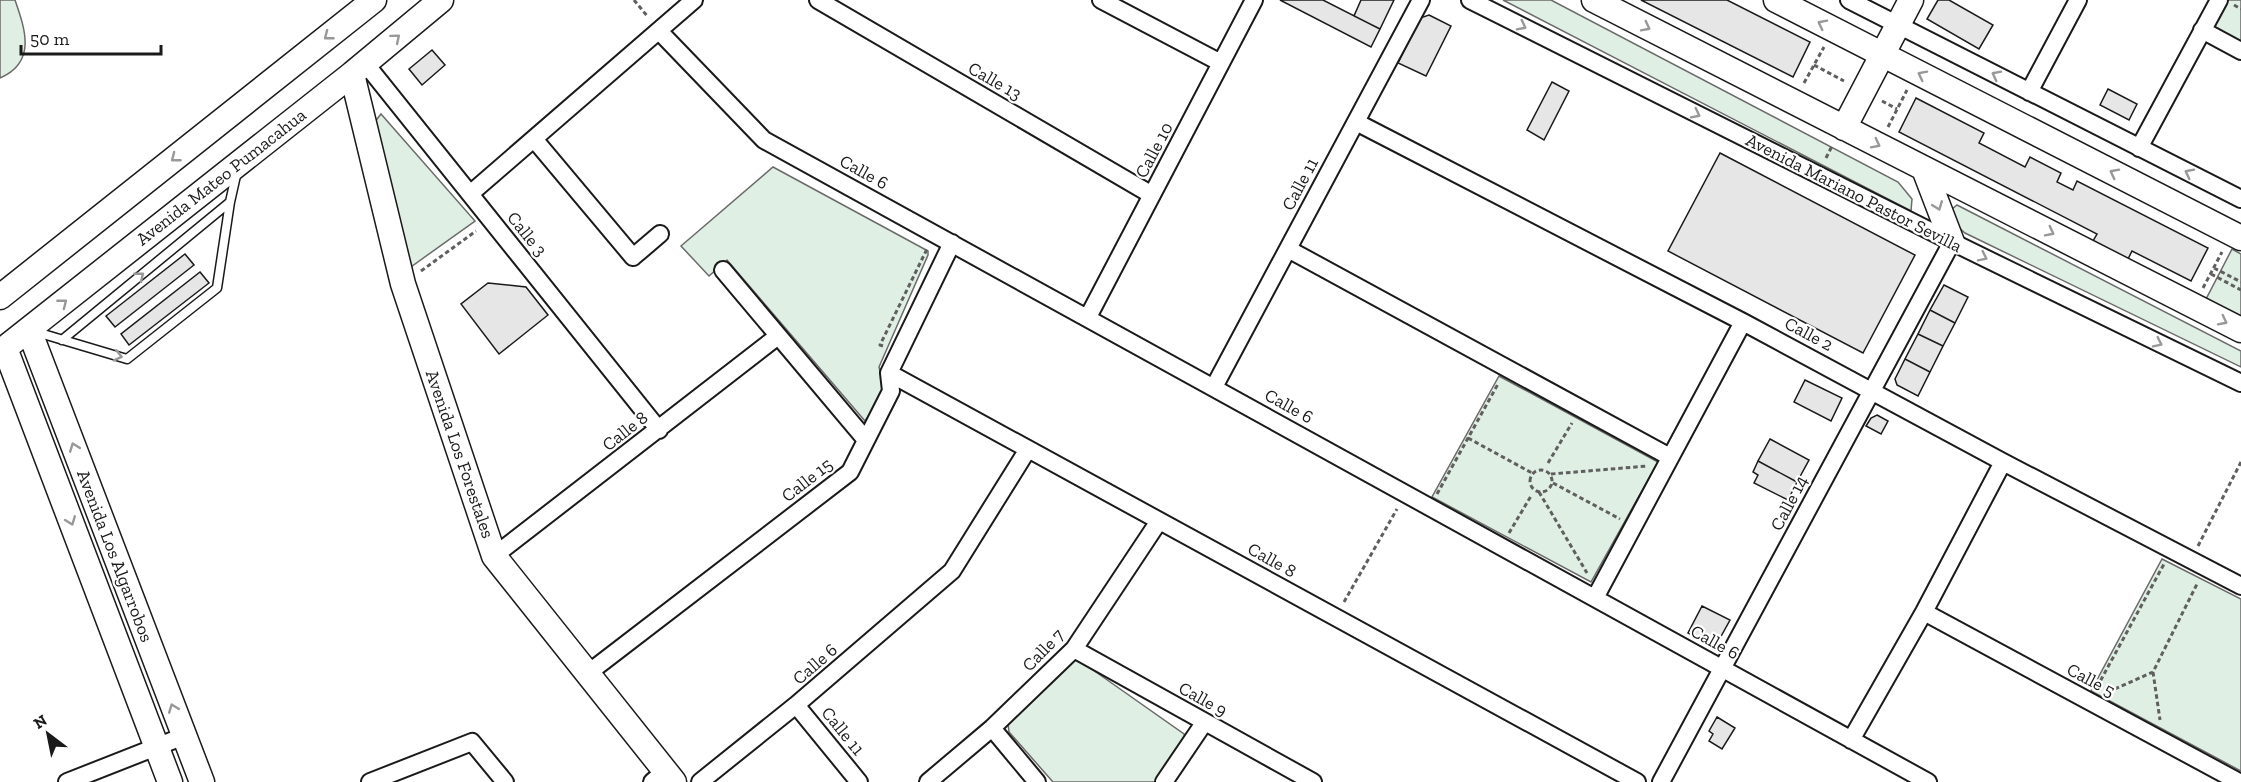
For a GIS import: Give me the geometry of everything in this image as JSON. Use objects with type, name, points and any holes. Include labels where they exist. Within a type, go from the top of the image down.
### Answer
[{"type":"main road","points":[[0,297],[374,0]]},
{"type":"main road","name":"Avenida Mateo Pumacahua","points":[[2,350],[359,68],[441,0]]},
{"type":"main road","points":[[1594,0],[1794,102],[1837,129],[1878,145],[2241,330]]},
{"type":"main road","points":[[1776,0],[2236,236]]},
{"type":"main road","points":[[1837,129],[1892,14],[1911,0]]},
{"type":"main road","name":"Avenida Los Forestales","points":[[359,68],[403,284],[494,556],[587,674],[663,778]]},
{"type":"main road","points":[[1924,169],[1952,243]]},
{"type":"main road","name":"Avenida Los Algarrobos","points":[[29,330],[202,782]]},
{"type":"main road","name":"Avenida Los Algarrobos","points":[[2,350],[170,782]]},
{"type":"street","points":[[470,194],[694,0]]},
{"type":"street","name":"Calle 13","points":[[818,0],[1152,195]]},
{"type":"street","points":[[1101,0],[1221,63]]},
{"type":"street","name":"Calle 10","points":[[1088,317],[1254,0]]},
{"type":"street","name":"Calle 11","points":[[1215,387],[1421,0]]},
{"type":"street","name":"Avenida Mariano Pastor Sevilla","points":[[1470,0],[1952,243],[2241,383]]},
{"type":"street","points":[[1849,0],[1892,14],[2029,92],[2139,148],[2239,193]]},
{"type":"street","points":[[2029,92],[2078,0]]},
{"type":"street","points":[[2139,148],[2219,0]]},
{"type":"street","points":[[2202,30],[2241,51]]},
{"type":"street","name":"Calle 6","points":[[659,31],[764,140],[1928,782]]},
{"type":"street","name":"Calle 3","points":[[359,68],[470,194],[659,430]]},
{"type":"street","name":"Calle 2","points":[[1356,122],[1743,322],[2003,462],[2241,586]]},
{"type":"street","points":[[534,139],[633,257],[660,234]]},
{"type":"street","name":"Calle 15","points":[[587,674],[850,472],[891,391],[889,373],[952,243]]},
{"type":"street","name":"Calle 14","points":[[1661,782],[1952,243]]},
{"type":"street","points":[[1288,249],[1671,457]]},
{"type":"street","points":[[723,270],[866,440]]},
{"type":"street","points":[[1595,598],[1743,322]]},
{"type":"street","name":"Calle 8","points":[[494,556],[778,336]]},
{"type":"street","name":"Calle 8","points":[[889,373],[1637,782]]},
{"type":"street","name":"Calle 6","points":[[700,782],[796,705],[952,571],[1028,449]]},
{"type":"street","points":[[1851,740],[1924,612],[2003,462]]},
{"type":"street","name":"Calle 7","points":[[928,782],[992,728],[1074,649],[1159,521]]},
{"type":"street","name":"Calle 5","points":[[1924,612],[2091,696],[2164,741],[2240,782]]},
{"type":"street","name":"Calle 9","points":[[1074,649],[1313,782]]},
{"type":"street","name":"Calle 11","points":[[796,705],[859,782]]},
{"type":"street","points":[[1164,782],[1204,723]]},
{"type":"street","points":[[992,728],[1037,782]]},
{"type":"street","points":[[67,782],[184,736]]},
{"type":"street","points":[[370,782],[472,742],[505,782]]},
{"type":"lane","points":[[29,330],[127,359],[217,288],[230,202],[239,162]]},
{"type":"lane","points":[[62,340],[230,202]]},
{"type":"path","points":[[634,0],[659,31]]},
{"type":"path","points":[[1794,102],[1833,29]]},
{"type":"path","points":[[1878,145],[1917,72]]},
{"type":"path","points":[[1817,175],[1837,129]]},
{"type":"path","points":[[403,284],[491,220]]},
{"type":"path","points":[[2194,306],[2214,268],[2236,236]]},
{"type":"path","points":[[898,354],[880,345],[928,247]]},
{"type":"path","points":[[2214,268],[2241,282]]},
{"type":"path","points":[[2211,274],[2241,290]]},
{"type":"path","points":[[1436,495],[1498,382],[1508,387]]},
{"type":"path","points":[[1548,463],[1572,422],[1563,417]]},
{"type":"path","points":[[1468,438],[1532,473],[1544,469],[1551,474],[1653,466]]},
{"type":"path","points":[[1643,460],[1653,466]]},
{"type":"path","points":[[2164,741],[2153,672],[2241,462]]},
{"type":"path","points":[[1648,475],[1653,466]]},
{"type":"path","points":[[1532,473],[1531,487],[1539,492],[1590,579],[1580,573]]},
{"type":"path","points":[[1551,474],[1553,483],[1622,521]]},
{"type":"path","points":[[1539,492],[1547,490],[1553,483]]},
{"type":"path","points":[[1335,617],[1406,493]]},
{"type":"path","points":[[1508,534],[1531,496]]},
{"type":"path","points":[[2091,696],[2172,550]]},
{"type":"path","points":[[2091,696],[2153,672]]},
{"type":"green space","points":[[0,0],[15,0],[22,22],[25,44],[24,54],[19,63],[12,71],[0,78]]},
{"type":"green space","points":[[1503,0],[1551,0],[1898,182],[1912,199],[1911,211]]},
{"type":"green space","points":[[2227,0],[2241,0],[2241,44],[2211,29]]},
{"type":"green space","points":[[381,114],[475,221],[408,269],[374,123]]},
{"type":"green space","points":[[773,167],[928,251],[879,367],[885,393],[865,421],[727,260],[709,276],[681,246]]},
{"type":"green space","points":[[1957,205],[2241,351],[2241,367],[1965,233],[1956,225],[1952,209]]},
{"type":"green space","points":[[2232,249],[2241,254],[2241,323],[2204,303]]},
{"type":"green space","points":[[1499,376],[1658,462],[1591,582],[1432,497]]},
{"type":"green space","points":[[2162,559],[2241,599],[2241,771],[2091,691]]},
{"type":"green space","points":[[1076,658],[1184,734],[1186,741],[1158,782],[1053,782],[1009,732],[1008,723]]},
{"type":"building","points":[[1280,0],[1323,0],[1380,29],[1371,47]]},
{"type":"building","points":[[1361,0],[1394,0],[1380,29],[1354,16]]},
{"type":"building","points":[[1641,0],[1727,0],[1810,42],[1793,77]]},
{"type":"building","points":[[1938,0],[1949,0],[1993,25],[1979,49],[1927,19]]},
{"type":"building","points":[[1429,15],[1451,26],[1426,76],[1398,63],[1420,18]]},
{"type":"building","points":[[432,50],[445,65],[422,85],[409,69]]},
{"type":"building","points":[[1552,82],[1569,91],[1544,140],[1527,130]]},
{"type":"building","points":[[2108,89],[2137,104],[2129,120],[2100,105]]},
{"type":"building","points":[[1916,98],[1984,133],[1979,143],[2025,167],[2030,157],[2061,173],[2057,182],[2073,190],[2077,181],[2208,248],[2191,281],[2132,251],[2128,259],[2093,241],[2097,234],[1899,132]]},
{"type":"building","points":[[1720,153],[1915,255],[1863,353],[1668,251]]},
{"type":"building","points":[[185,254],[194,265],[115,327],[106,316]]},
{"type":"building","points":[[200,272],[209,283],[129,345],[121,334]]},
{"type":"building","points":[[488,283],[526,287],[548,315],[499,354],[461,304]]},
{"type":"building","points":[[1944,285],[1968,297],[1955,323],[1930,310]]},
{"type":"building","points":[[1930,310],[1955,323],[1943,346],[1918,334]]},
{"type":"building","points":[[1918,334],[1943,346],[1930,372],[1905,359]]},
{"type":"building","points":[[1905,359],[1930,372],[1918,396],[1897,385],[1895,379]]},
{"type":"building","points":[[1805,380],[1842,398],[1831,421],[1794,402]]},
{"type":"building","points":[[1877,415],[1888,421],[1881,434],[1866,426],[1871,418]]},
{"type":"building","points":[[1770,439],[1809,460],[1797,482],[1758,461]]},
{"type":"building","points":[[1758,461],[1797,482],[1788,500],[1754,483],[1758,475],[1753,472]]},
{"type":"building","points":[[1702,606],[1730,620],[1719,640],[1713,643],[1706,643],[1688,633]]},
{"type":"building","points":[[1717,717],[1735,728],[1722,749],[1709,741],[1713,734],[1709,731]]}]
